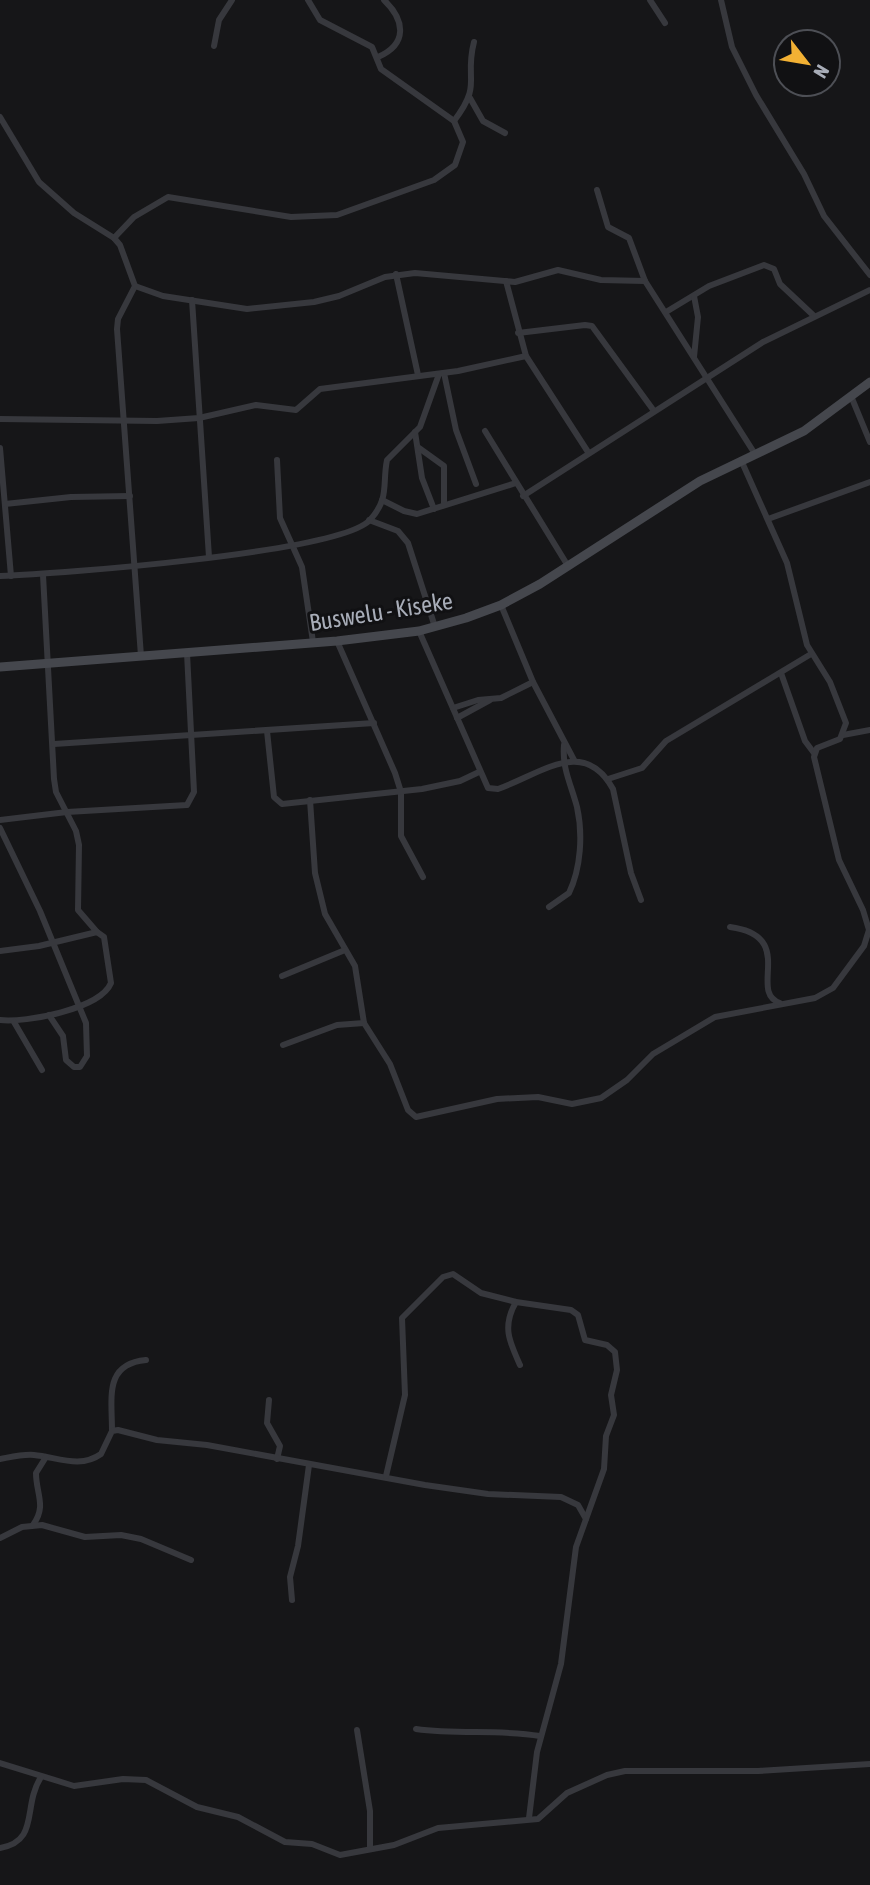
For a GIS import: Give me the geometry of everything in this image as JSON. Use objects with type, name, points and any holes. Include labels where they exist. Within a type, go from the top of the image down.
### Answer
[{"type":"main road","name":"Buswelu - Kiseke","points":[[0,667],[337,640],[435,627],[501,605],[568,566],[700,481],[804,430],[870,382]]},
{"type":"street","points":[[214,46],[219,20],[232,0]]},
{"type":"street","points":[[114,237],[134,217],[168,197],[291,217],[337,215],[363,208],[434,180],[455,165],[463,142],[454,121],[381,69],[378,57],[369,43],[349,37],[320,20],[308,0]]},
{"type":"street","points":[[378,57],[392,50],[400,31],[399,19],[384,0]]},
{"type":"street","points":[[650,0],[665,23]]},
{"type":"street","points":[[721,0],[732,47],[756,95],[804,174],[824,216],[870,275]]},
{"type":"street","points":[[454,121],[470,99],[474,42]]},
{"type":"street","points":[[470,99],[483,121],[506,133]]},
{"type":"street","points":[[0,117],[29,170],[44,188],[74,213],[114,237],[120,245],[135,286],[118,319],[117,330],[141,656]]},
{"type":"street","points":[[597,190],[606,224],[610,230],[629,238],[645,281],[755,454]]},
{"type":"street","points":[[666,312],[726,278],[768,265],[774,269],[785,289],[813,315]]},
{"type":"street","points":[[135,286],[163,296],[247,309],[314,302],[397,274],[437,273],[524,281],[558,270],[601,280],[645,281]]},
{"type":"street","points":[[397,274],[418,375]]},
{"type":"street","points":[[506,281],[526,356],[588,452]]},
{"type":"street","points":[[523,496],[763,342],[813,315],[870,290]]},
{"type":"street","points":[[694,296],[698,317],[694,357]]},
{"type":"street","points":[[192,300],[209,557]]},
{"type":"street","points":[[518,333],[585,324],[592,326],[654,411]]},
{"type":"street","points":[[0,419],[200,418],[256,405],[296,410],[320,389],[442,373],[526,356]]},
{"type":"street","points":[[0,576],[43,575],[134,566],[295,546],[369,520],[383,500],[387,460],[425,418],[442,373]]},
{"type":"street","points":[[442,373],[456,430],[476,484]]},
{"type":"street","points":[[851,396],[870,442]]},
{"type":"street","points":[[485,431],[568,566]]},
{"type":"street","points":[[415,432],[422,478],[434,509]]},
{"type":"street","points":[[0,448],[11,576]]},
{"type":"street","points":[[419,448],[444,466],[444,505]]},
{"type":"street","points":[[276,460],[282,527],[295,546],[302,567],[313,642]]},
{"type":"street","points":[[741,460],[788,563],[811,654],[833,690],[846,723],[843,735]]},
{"type":"street","points":[[768,519],[870,482]]},
{"type":"street","points":[[383,500],[411,513],[434,509],[516,483]]},
{"type":"street","points":[[5,503],[71,497],[130,496]]},
{"type":"street","points":[[369,520],[398,531],[408,543],[435,627]]},
{"type":"street","points":[[0,1020],[14,1022],[79,1006],[102,995],[111,983],[104,937],[78,910],[79,845],[67,812],[55,792],[43,575]]},
{"type":"street","points":[[501,605],[533,682],[574,760]]},
{"type":"street","points":[[419,631],[488,788],[498,789],[574,760],[596,765],[608,779],[613,789],[631,873],[640,900]]},
{"type":"street","points":[[337,640],[401,792],[401,836],[423,877]]},
{"type":"street","points":[[0,820],[67,812],[187,804],[194,792],[187,653]]},
{"type":"street","points":[[608,779],[642,768],[666,741],[811,654]]},
{"type":"street","points":[[310,800],[319,895],[332,930],[355,966],[364,1023],[390,1064],[412,1116],[420,1117],[508,1097],[538,1097],[572,1104],[601,1098],[627,1080],[653,1054],[701,1024],[728,1013],[826,994],[868,942],[867,921],[839,860],[814,753],[805,741],[781,673]]},
{"type":"street","points":[[453,708],[478,700],[501,698],[533,682]]},
{"type":"street","points":[[457,718],[490,700]]},
{"type":"street","points":[[54,744],[374,723]]},
{"type":"street","points":[[814,753],[843,735],[870,730]]},
{"type":"street","points":[[267,731],[274,797],[282,804],[401,792],[460,782],[479,772]]},
{"type":"street","points":[[549,907],[569,893],[580,839],[577,808],[563,764],[565,744]]},
{"type":"street","points":[[0,828],[53,942],[79,1006],[88,1039],[87,1056],[79,1067],[74,1067],[66,1060],[63,1036],[49,1015]]},
{"type":"street","points":[[730,927],[752,932],[764,941],[769,960],[768,992],[773,1001],[782,1004]]},
{"type":"street","points":[[0,951],[97,932]]},
{"type":"street","points":[[282,976],[345,950]]},
{"type":"street","points":[[14,1022],[42,1070]]},
{"type":"street","points":[[283,1045],[337,1025],[364,1023]]},
{"type":"street","points":[[386,1476],[405,1395],[403,1316],[449,1274],[481,1293],[516,1302],[571,1310],[578,1315],[585,1340],[607,1345],[615,1352],[617,1370],[611,1395],[614,1415],[606,1436],[602,1476],[574,1560],[561,1664],[540,1736],[529,1818]]},
{"type":"street","points":[[516,1302],[509,1317],[507,1332],[520,1365]]},
{"type":"street","points":[[0,1459],[23,1455],[75,1462],[96,1458],[102,1454],[112,1431],[113,1391],[117,1370],[123,1365],[146,1360]]},
{"type":"street","points":[[269,1400],[266,1420],[280,1443],[277,1460]]},
{"type":"street","points":[[112,1431],[157,1440],[207,1445],[277,1460],[386,1476],[425,1485],[488,1494],[561,1497],[578,1505],[586,1519]]},
{"type":"street","points":[[33,1525],[40,1514],[41,1503],[36,1473],[46,1457]]},
{"type":"street","points":[[292,1600],[290,1577],[298,1546],[309,1465]]},
{"type":"street","points":[[0,1538],[33,1525],[85,1537],[121,1535],[141,1539],[191,1560]]},
{"type":"street","points":[[416,1729],[456,1734],[512,1732],[540,1736]]},
{"type":"street","points":[[357,1730],[370,1811],[370,1849]]},
{"type":"street","points":[[0,1763],[74,1786],[137,1777],[154,1783],[197,1807],[238,1817],[285,1842],[312,1844],[340,1855],[394,1844],[438,1828],[540,1818],[567,1793],[587,1783],[625,1771],[758,1771],[870,1765]]},
{"type":"street","points":[[0,1848],[17,1844],[25,1835],[30,1798],[41,1777]]}]
